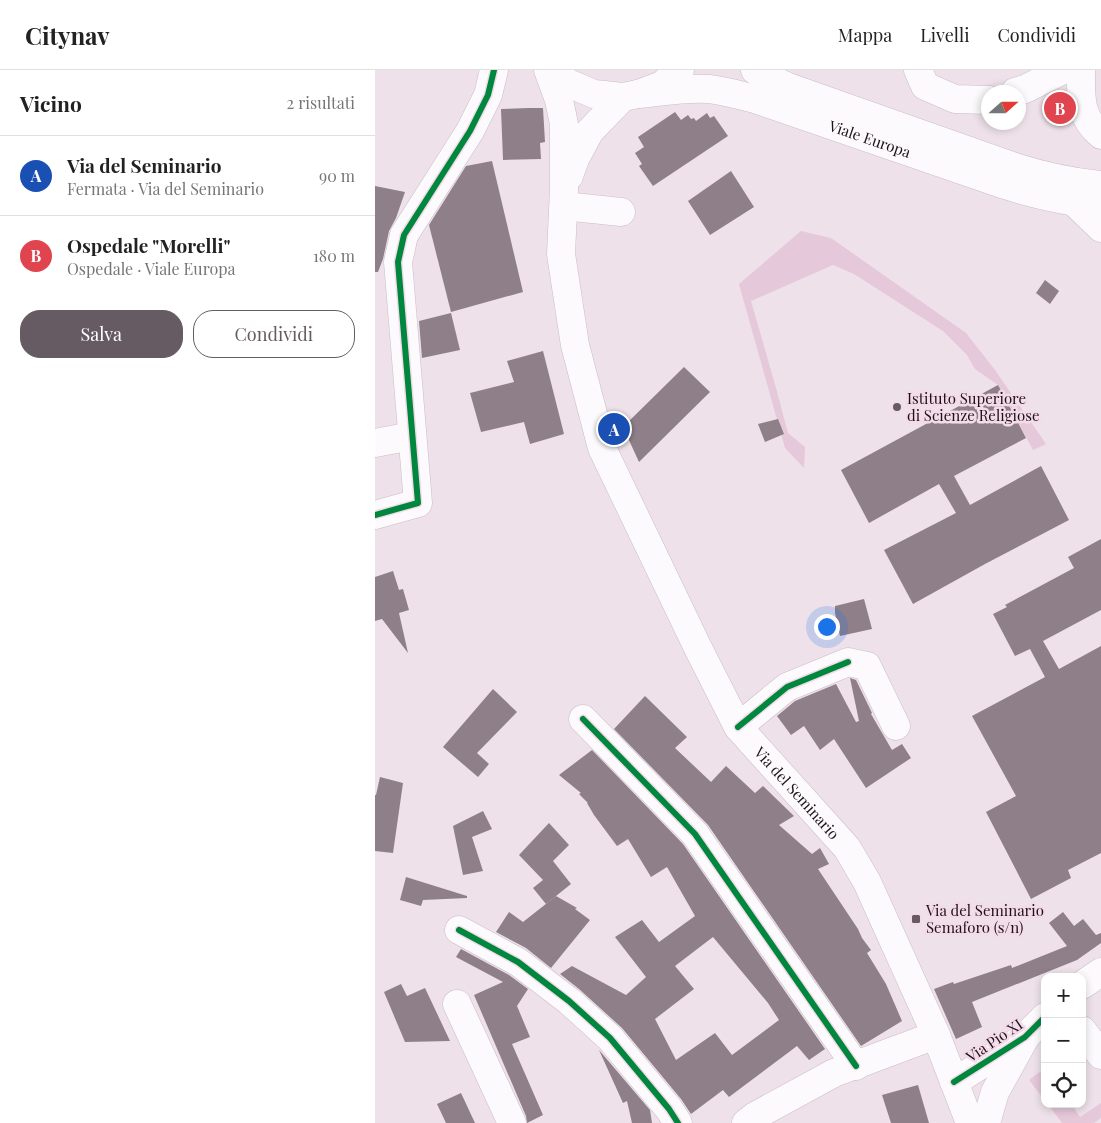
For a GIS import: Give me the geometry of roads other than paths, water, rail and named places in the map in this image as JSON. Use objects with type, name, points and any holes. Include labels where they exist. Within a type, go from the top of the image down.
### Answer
[{"type":"main road","points":[[375,515],[418,503],[398,262],[404,235],[470,131],[488,95],[494,70]]},
{"type":"main road","points":[[548,70],[559,100],[564,124],[564,198]]},
{"type":"main road","points":[[552,70],[568,83],[594,94],[630,96],[662,85],[680,70]]},
{"type":"main road","name":"Viale Europa","points":[[755,70],[788,87],[1015,167],[1052,178],[1101,185]]},
{"type":"main road","points":[[918,70],[925,86],[955,98],[981,100]]},
{"type":"main road","points":[[1026,88],[1063,70]]},
{"type":"main road","points":[[1081,70],[1081,98],[1086,119],[1101,135]]},
{"type":"main road","name":"Viale Europa","points":[[630,96],[697,89],[731,92],[1037,195],[1101,205]]},
{"type":"main road","points":[[564,198],[575,159],[590,131],[630,96]]},
{"type":"main road","points":[[564,198],[621,212]]},
{"type":"main road","name":"Via del Seminario","points":[[564,198],[561,254],[575,345],[602,448],[738,727],[847,848],[867,882],[936,1035],[970,1123]]},
{"type":"main road","points":[[1074,202],[1101,228]]},
{"type":"main road","points":[[375,442],[412,436]]},
{"type":"main road","points":[[738,727],[787,687],[848,662],[867,666],[896,726]]},
{"type":"main road","points":[[583,719],[695,834],[856,1066]]},
{"type":"main road","points":[[459,930],[518,962],[576,1007],[610,1038],[669,1108],[678,1123]]},
{"type":"main road","points":[[1086,982],[1101,972]]},
{"type":"main road","points":[[457,1004],[512,1123]]},
{"type":"main road","name":"Via Pio XI","points":[[954,1082],[1025,1037],[1044,1018]]},
{"type":"main road","points":[[746,1123],[755,1116],[834,1073],[936,1035]]},
{"type":"main road","points":[[1086,1035],[1101,1055]]},
{"type":"main road","points":[[986,1123],[995,1092],[1025,1037]]},
{"type":"place","name":"Ospedale \"Morelli\"","points":[[1060,108]]},
{"type":"place","name":"Istituto Superiore di Scienze Religiose","points":[[897,407]]},
{"type":"place","name":"Via del Seminario","points":[[614,429]]},
{"type":"place","name":"Via del Seminario Semaforo (s/n)","points":[[916,919]]}]
